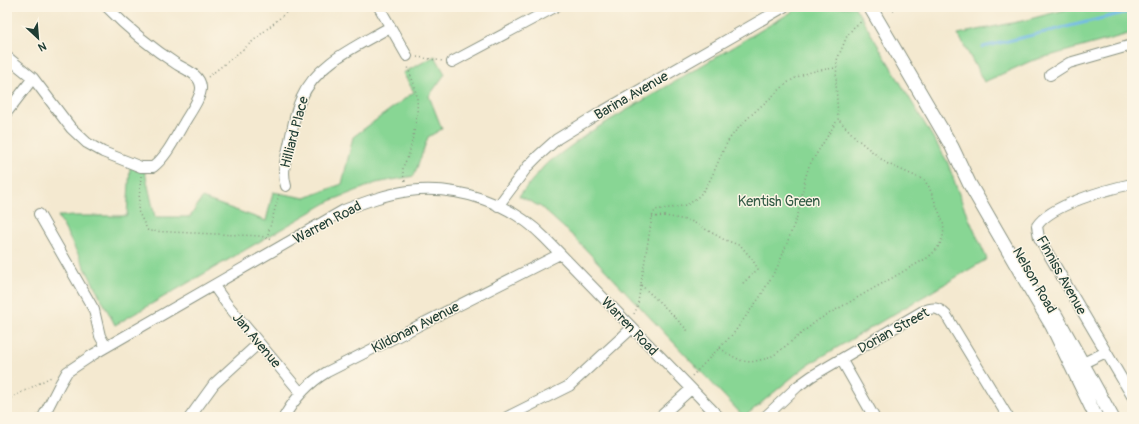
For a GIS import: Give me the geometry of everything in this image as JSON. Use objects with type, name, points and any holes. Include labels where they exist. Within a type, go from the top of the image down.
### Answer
[{"type":"main road","name":"Nelson Road","points":[[870,7],[952,148],[964,162],[982,190],[1077,366],[1112,417]]},
{"type":"main road","name":"Nelson Road","points":[[1077,366],[1096,417]]},
{"type":"street","points":[[7,56],[33,78],[70,128],[87,143],[103,152],[141,167],[153,167],[162,159],[197,100],[201,89],[200,83],[195,75],[160,54],[140,39],[107,7]]},
{"type":"street","points":[[379,7],[407,56]]},
{"type":"street","points":[[452,62],[555,7]]},
{"type":"street","name":"Barina Avenue","points":[[498,206],[528,166],[557,140],[598,114],[784,7]]},
{"type":"street","name":"Hilliard Place","points":[[286,186],[283,173],[295,116],[300,100],[308,85],[317,74],[328,65],[390,27]]},
{"type":"street","points":[[1050,75],[1074,61],[1132,45]]},
{"type":"street","points":[[7,112],[33,78]]},
{"type":"street","name":"Finniss Avenue","points":[[1132,184],[1082,198],[1054,212],[1037,226],[1039,238],[1132,396]]},
{"type":"street","name":"Warren Road","points":[[43,417],[67,372],[106,347],[344,210],[374,199],[407,191],[436,190],[453,191],[470,195],[498,206],[530,224],[718,417]]},
{"type":"street","points":[[39,214],[94,310],[99,333],[106,347]]},
{"type":"street","name":"Kildonan Avenue","points":[[284,417],[301,392],[327,372],[560,254]]},
{"type":"street","name":"Jan Avenue","points":[[214,286],[222,298],[301,392]]},
{"type":"street","name":"Dorian Street","points":[[765,417],[804,381],[930,308],[939,309],[946,315],[1008,417]]},
{"type":"street","points":[[512,416],[569,386],[629,324]]},
{"type":"street","points":[[190,417],[214,384],[259,342]]},
{"type":"street","points":[[1077,366],[1106,352]]},
{"type":"street","points":[[841,359],[874,417]]},
{"type":"street","points":[[660,417],[688,385]]},
{"type":"path","points":[[200,83],[246,47],[288,11],[296,7]]},
{"type":"path","points":[[893,10],[898,7]]},
{"type":"path","points":[[688,385],[733,334],[760,297],[776,270],[798,214],[809,166],[838,118],[836,105],[837,60],[847,36],[854,27],[862,21]]},
{"type":"path","points":[[407,191],[402,173],[403,167],[410,152],[417,102],[416,91],[409,73],[407,56],[452,62]]},
{"type":"path","points":[[629,324],[635,313],[652,216],[655,210],[682,206],[696,198],[709,184],[721,153],[734,133],[787,83],[796,77],[813,70],[836,68]]},
{"type":"path","points":[[720,348],[742,361],[751,362],[769,358],[818,320],[927,258],[939,248],[944,228],[943,222],[929,187],[924,180],[886,163],[857,139],[838,118]]},
{"type":"path","points":[[141,167],[138,211],[148,231],[262,236],[285,245]]},
{"type":"path","points":[[267,238],[280,193],[286,186]]},
{"type":"path","points":[[652,216],[665,216],[691,221],[723,239],[741,246],[758,269],[742,284]]},
{"type":"path","points":[[641,285],[689,332]]},
{"type":"path","points":[[7,400],[65,370],[67,372]]},
{"type":"green space","name":"Kentish Green","points":[[800,7],[855,7],[947,161],[963,205],[987,259],[806,366],[744,417],[574,237],[541,207],[519,196],[545,165],[590,132]]},
{"type":"green space","points":[[1076,7],[1132,7],[1132,33],[1031,61],[984,82],[958,34],[1022,21]]},
{"type":"green space","points":[[435,56],[445,74],[429,96],[442,129],[428,137],[414,176],[376,183],[330,201],[115,325],[58,216],[127,216],[130,167],[145,172],[155,217],[190,217],[202,198],[266,221],[273,192],[305,198],[342,184],[353,137],[414,92],[403,73]]},
{"type":"waterway","points":[[983,47],[1132,11]]}]
